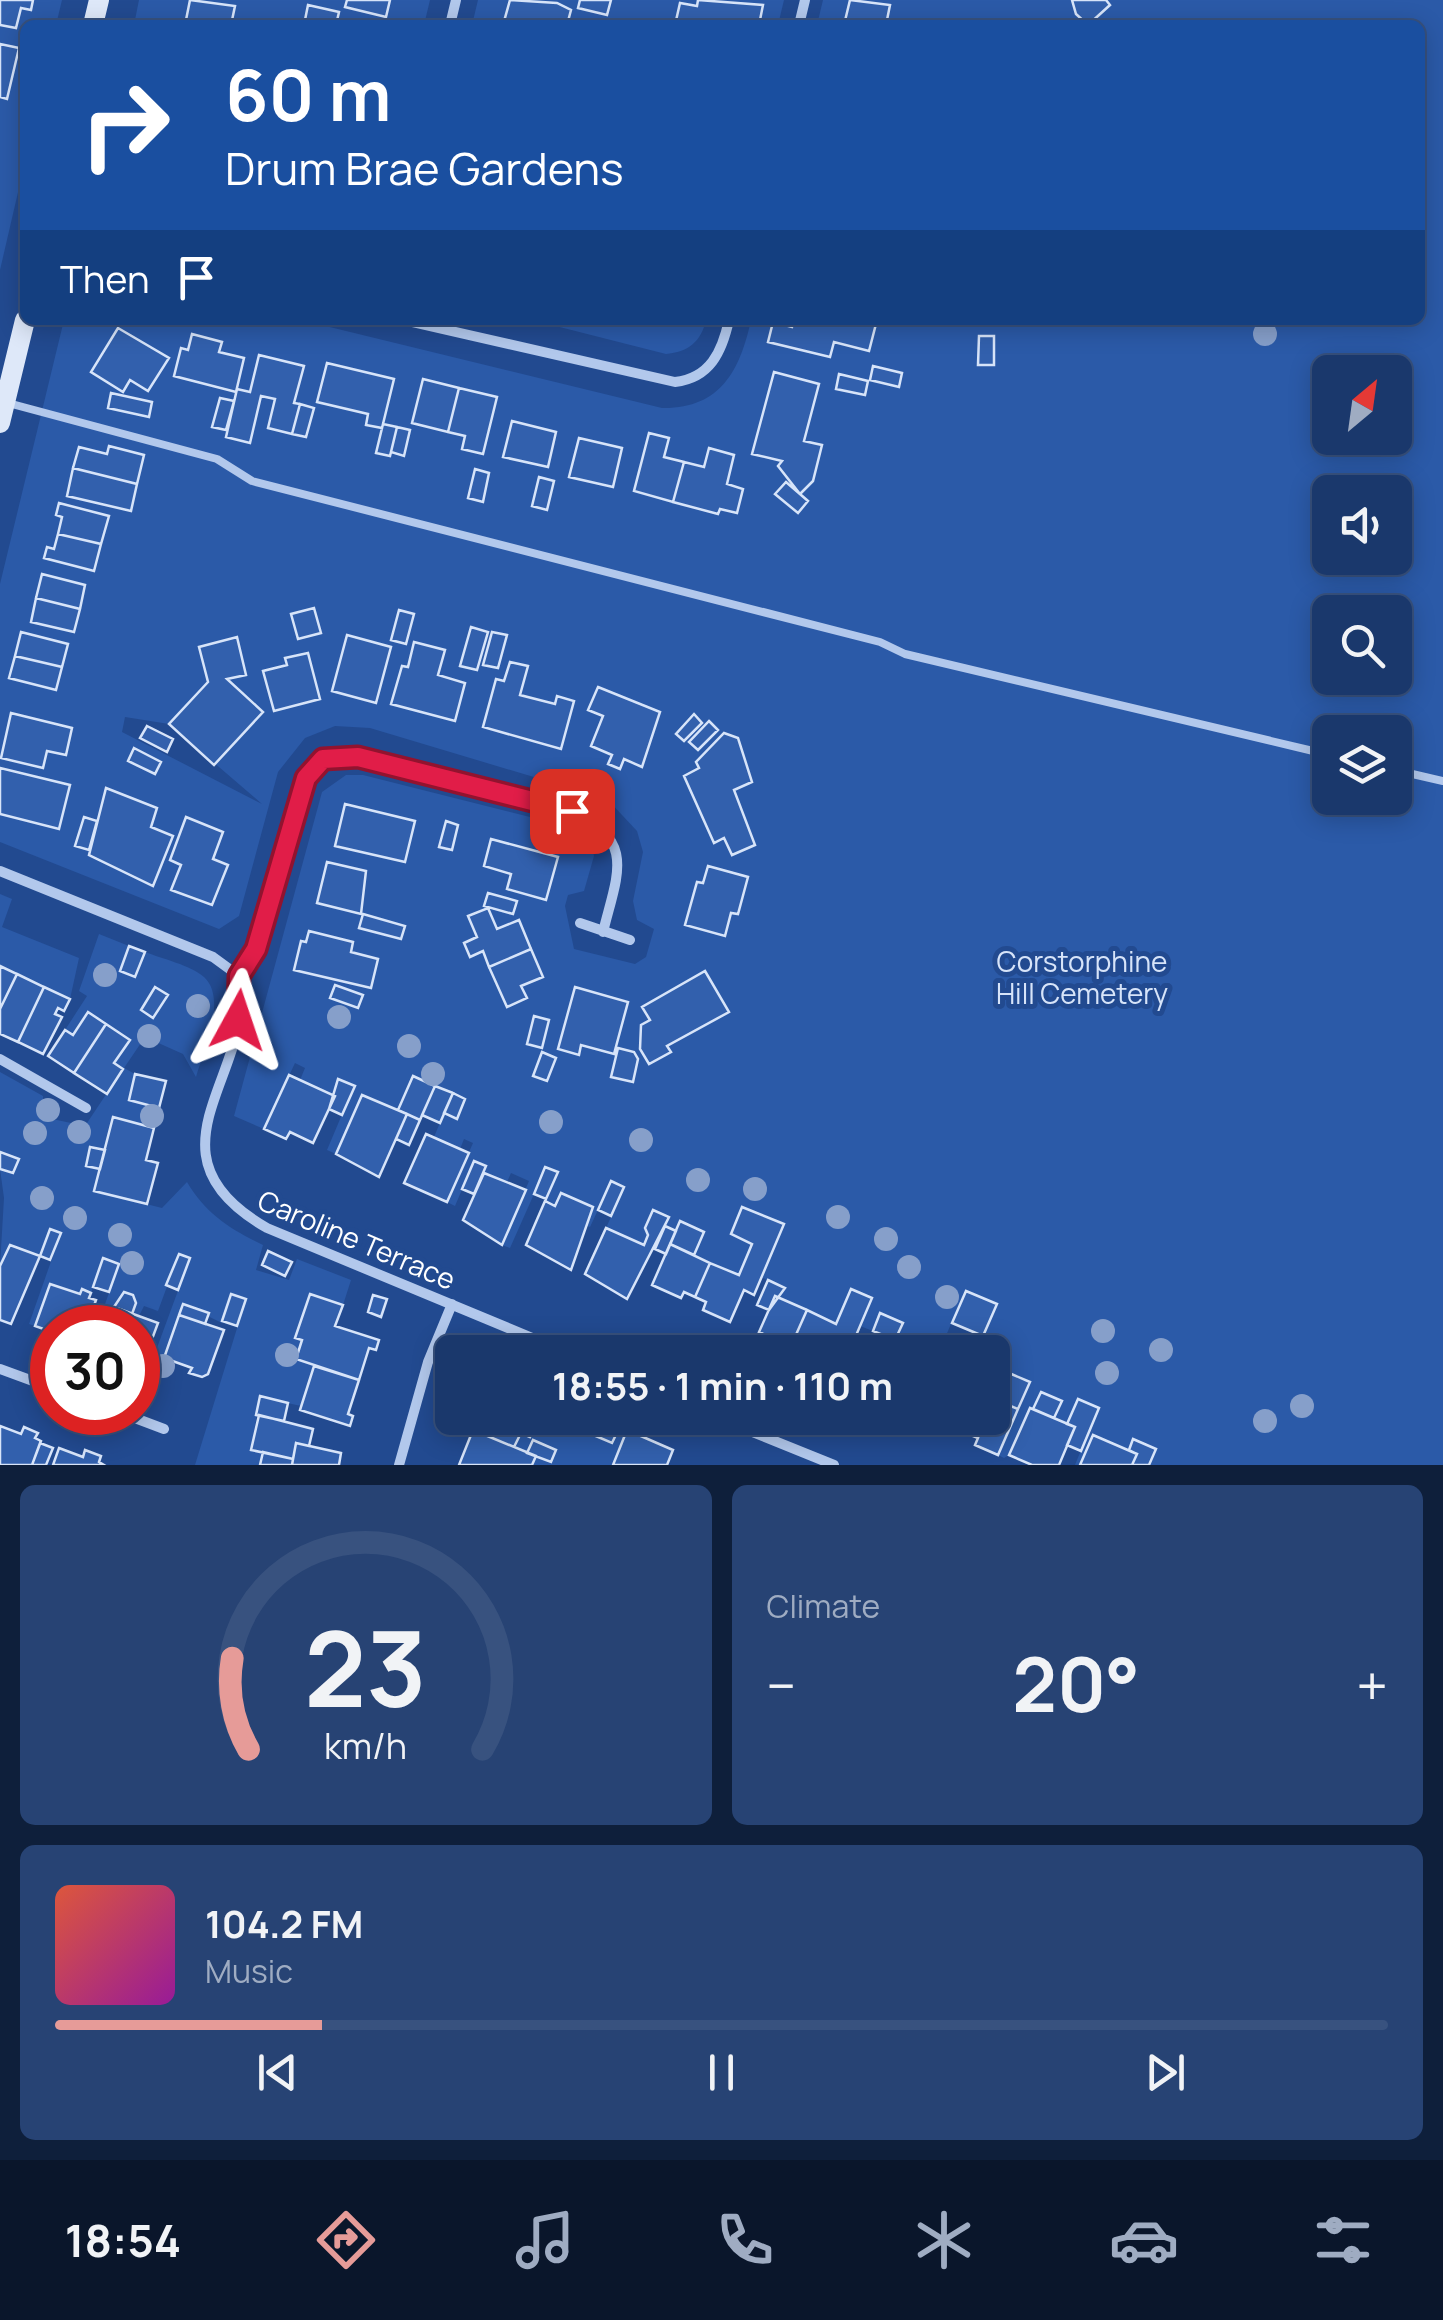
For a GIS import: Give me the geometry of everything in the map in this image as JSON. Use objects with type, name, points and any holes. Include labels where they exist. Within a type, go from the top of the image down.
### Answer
[{"type":"main road","points":[[3,413],[24,325]]},
{"type":"street","points":[[425,325],[675,382],[707,370],[728,325]]},
{"type":"street","points":[[0,870],[213,957],[239,976],[256,949],[306,778],[323,759],[358,757],[572,811],[604,828],[619,856],[603,932]]},
{"type":"street","points":[[580,923],[630,940]]},
{"type":"street","name":"Caroline Terrace","points":[[239,976],[242,990],[206,1146],[222,1196],[267,1228],[526,1335]]},
{"type":"street","points":[[0,1059],[86,1108]]},
{"type":"street","points":[[398,1465],[428,1362],[452,1304]]},
{"type":"street","points":[[0,1369],[30,1380]]},
{"type":"street","points":[[160,1427],[164,1429]]},
{"type":"street","points":[[760,1435],[834,1465]]},
{"type":"lane","points":[[3,413],[217,459],[252,481],[880,642],[905,654],[1312,751]]},
{"type":"lane","points":[[1412,774],[1443,781]]},
{"type":"green space","points":[[0,0],[62,0],[57,20],[20,20],[20,184],[0,270]]},
{"type":"green space","points":[[139,0],[430,0],[425,20],[135,20]]},
{"type":"green space","points":[[478,0],[784,0],[779,20],[473,20]]},
{"type":"green space","name":"Corstorphine Hill Cemetery","points":[[823,0],[1443,0],[1443,1465],[1149,1465],[1156,1449],[1134,1440],[1129,1450],[1094,1435],[1080,1465],[1075,1465],[1098,1408],[1078,1399],[1067,1424],[1054,1418],[1061,1401],[1041,1392],[1004,1458],[998,1455],[1010,1435],[1029,1383],[1010,1394],[1010,1335],[983,1335],[996,1303],[965,1291],[946,1335],[897,1335],[902,1323],[881,1313],[873,1331],[860,1326],[871,1298],[836,1324],[780,1298],[784,1288],[761,1277],[784,1224],[742,1207],[731,1234],[752,1244],[739,1275],[694,1255],[703,1232],[681,1221],[676,1231],[665,1226],[669,1217],[653,1210],[645,1228],[648,1235],[644,1245],[606,1228],[624,1188],[611,1182],[590,1227],[585,1225],[592,1207],[561,1193],[555,1206],[545,1201],[557,1172],[546,1167],[510,1248],[502,1245],[529,1181],[511,1173],[507,1182],[484,1173],[486,1166],[474,1161],[455,1206],[447,1202],[473,1143],[464,1139],[460,1149],[434,1137],[444,1113],[457,1118],[465,1099],[414,1076],[398,1110],[362,1095],[336,1154],[327,1150],[354,1086],[338,1080],[332,1094],[300,1080],[305,1068],[295,1063],[264,1129],[234,1116],[322,792],[346,775],[363,775],[566,826],[591,843],[594,856],[584,891],[568,895],[565,906],[574,949],[635,964],[646,957],[654,929],[637,920],[633,901],[643,852],[637,831],[607,799],[370,728],[335,726],[305,738],[278,772],[239,916],[219,929],[0,842],[0,584],[63,325],[322,325],[662,408],[682,407],[713,394],[724,384],[741,355],[750,325],[1425,325],[1425,20],[818,20]],"holes":[[[125,717],[169,724],[262,804],[122,732]]]},
{"type":"green space","points":[[552,325],[704,325],[692,344],[666,354]]},
{"type":"green space","points":[[0,894],[12,899],[2,927],[79,958],[70,999],[0,966]]},
{"type":"green space","points":[[99,934],[129,946],[120,972],[135,976],[145,952],[204,977],[214,998],[208,1040],[196,1077],[183,1054],[145,1037],[124,1068],[135,1074],[129,1100],[159,1108],[154,1128],[113,1117],[105,1150],[91,1147],[86,1165],[100,1169],[95,1191],[162,1208],[187,1182],[220,1220],[263,1245],[256,1270],[289,1280],[297,1259],[351,1280],[343,1305],[310,1294],[296,1338],[302,1340],[296,1359],[314,1366],[301,1406],[260,1397],[251,1449],[263,1452],[260,1465],[195,1465],[246,1299],[231,1294],[222,1323],[183,1304],[164,1358],[160,1357],[160,1340],[190,1258],[179,1254],[160,1306],[135,1305],[133,1295],[124,1292],[115,1305],[105,1304],[119,1265],[103,1259],[91,1293],[82,1289],[80,1294],[50,1284],[42,1305],[36,1305],[61,1233],[40,1256],[10,1245],[0,1266],[4,1198],[0,1169],[18,1159],[0,1152],[0,1072],[43,1096],[43,1117],[85,1126],[123,1069],[114,1063],[129,1039],[88,1013],[73,1035],[65,1030],[87,996],[79,991]]},
{"type":"green space","points":[[520,1435],[594,1435],[612,1443],[616,1435],[625,1435],[613,1465],[532,1465],[514,1447]]},
{"type":"building","points":[[0,0],[33,0],[31,10],[21,8],[16,28],[0,25]]},
{"type":"building","points":[[190,0],[235,6],[232,20],[186,20]]},
{"type":"building","points":[[347,0],[390,0],[386,17],[345,7]]},
{"type":"building","points":[[510,0],[557,3],[571,10],[568,20],[504,20]]},
{"type":"building","points":[[580,0],[611,0],[607,15],[578,8]]},
{"type":"building","points":[[698,0],[763,5],[760,20],[676,20],[680,3],[697,6]]},
{"type":"building","points":[[850,0],[890,5],[887,20],[845,20]]},
{"type":"building","points":[[1072,0],[1106,0],[1110,5],[1094,20],[1083,20]]},
{"type":"building","points":[[308,5],[339,12],[337,20],[305,20]]},
{"type":"building","points":[[0,44],[19,48],[7,99],[0,97]]},
{"type":"building","points":[[772,325],[876,325],[869,351],[834,342],[830,357],[768,342]]},
{"type":"building","points":[[118,328],[169,358],[148,391],[130,380],[123,392],[91,372]]},
{"type":"building","points":[[192,334],[222,342],[219,352],[244,358],[236,392],[174,376],[181,348],[188,350]]},
{"type":"building","points":[[979,336],[994,336],[994,365],[978,365]]},
{"type":"building","points":[[259,355],[304,366],[294,403],[300,404],[292,434],[268,428],[275,399],[261,396],[250,443],[226,437],[237,389],[250,392]]},
{"type":"building","points":[[327,363],[394,379],[382,428],[366,425],[368,414],[317,402]]},
{"type":"building","points":[[873,366],[902,373],[899,387],[870,380]]},
{"type":"building","points":[[774,372],[819,384],[804,441],[822,445],[813,481],[800,494],[778,466],[782,461],[752,454]]},
{"type":"building","points":[[839,374],[868,381],[865,395],[836,389]]},
{"type":"building","points":[[423,379],[459,388],[448,432],[412,423]]},
{"type":"building","points":[[459,388],[497,397],[483,454],[462,449],[465,436],[448,432]]},
{"type":"building","points":[[111,393],[152,402],[149,417],[108,408]]},
{"type":"building","points":[[220,398],[234,401],[226,430],[212,427]]},
{"type":"building","points":[[300,404],[314,408],[306,437],[292,434]]},
{"type":"building","points":[[512,421],[556,432],[548,467],[503,457]]},
{"type":"building","points":[[383,424],[397,427],[390,456],[376,453]]},
{"type":"building","points":[[397,427],[410,430],[404,456],[391,452]]},
{"type":"building","points":[[649,433],[669,438],[664,457],[684,462],[673,502],[634,491]]},
{"type":"building","points":[[579,438],[622,448],[613,487],[569,477]]},
{"type":"building","points":[[109,446],[144,455],[137,484],[73,468],[79,447],[107,454]]},
{"type":"building","points":[[709,448],[734,455],[727,484],[743,489],[737,513],[720,509],[718,514],[673,502],[684,462],[704,467]]},
{"type":"building","points":[[73,468],[137,484],[131,511],[67,496]]},
{"type":"building","points":[[475,469],[489,473],[483,502],[468,498]]},
{"type":"building","points":[[539,477],[554,481],[547,510],[532,506]]},
{"type":"building","points":[[786,482],[808,501],[798,513],[775,494]]},
{"type":"building","points":[[59,503],[109,516],[101,544],[58,534],[62,517],[56,515]]},
{"type":"building","points":[[58,534],[101,544],[94,571],[44,558],[47,547],[54,549]]},
{"type":"building","points":[[42,574],[85,585],[80,609],[36,598]]},
{"type":"building","points":[[36,598],[80,609],[74,632],[31,622]]},
{"type":"building","points":[[314,608],[321,633],[298,639],[291,614]]},
{"type":"building","points":[[399,610],[414,614],[406,644],[391,640]]},
{"type":"building","points":[[471,627],[488,632],[477,670],[460,666]]},
{"type":"building","points":[[21,632],[68,644],[62,667],[15,656]]},
{"type":"building","points":[[492,632],[507,635],[498,668],[483,665]]},
{"type":"building","points":[[347,635],[391,647],[376,703],[332,691]]},
{"type":"building","points":[[237,637],[246,675],[227,679],[263,712],[214,765],[169,724],[208,682],[199,647]]},
{"type":"building","points":[[414,642],[445,650],[438,675],[465,683],[455,721],[391,704],[402,666],[408,667]]},
{"type":"building","points":[[308,653],[320,699],[274,711],[263,671],[287,665],[285,658]]},
{"type":"building","points":[[15,656],[62,667],[56,690],[9,678]]},
{"type":"building","points":[[510,662],[528,666],[520,695],[555,704],[557,696],[574,701],[561,749],[483,727],[496,679],[504,681]]},
{"type":"building","points":[[598,687],[660,712],[642,767],[624,759],[620,769],[608,764],[612,755],[591,746],[603,716],[588,710]]},
{"type":"building","points":[[11,713],[72,728],[66,755],[47,751],[43,768],[1,758]]},
{"type":"building","points":[[694,714],[702,723],[684,741],[676,734]]},
{"type":"building","points":[[709,721],[718,730],[698,750],[689,742]]},
{"type":"building","points":[[147,726],[173,739],[167,752],[140,738]]},
{"type":"building","points":[[724,733],[738,738],[752,782],[734,790],[755,845],[732,855],[724,838],[714,843],[684,776],[699,768],[696,762]]},
{"type":"building","points":[[134,748],[161,762],[155,774],[128,761]]},
{"type":"building","points":[[0,768],[70,785],[59,829],[0,814]]},
{"type":"building","points":[[106,788],[157,808],[151,827],[173,836],[153,886],[89,855]]},
{"type":"building","points":[[345,804],[415,821],[405,862],[335,846]]},
{"type":"building","points":[[84,817],[97,821],[89,850],[75,846]]},
{"type":"building","points":[[186,817],[223,832],[213,859],[228,865],[212,905],[171,890],[181,865],[170,860]]},
{"type":"building","points":[[446,821],[458,825],[452,850],[439,847]]},
{"type":"building","points":[[491,839],[558,857],[546,900],[507,889],[511,874],[484,866]]},
{"type":"building","points":[[327,862],[366,871],[361,914],[317,903]]},
{"type":"building","points":[[708,866],[748,877],[738,914],[731,913],[725,936],[685,925],[697,882],[703,883]]},
{"type":"building","points":[[488,893],[517,901],[513,914],[484,906]]},
{"type":"building","points":[[488,908],[497,929],[519,920],[531,949],[489,967],[483,951],[470,957],[464,943],[477,937],[468,916]]},
{"type":"building","points":[[363,914],[405,926],[401,939],[359,928]]},
{"type":"building","points":[[309,931],[353,942],[351,952],[378,959],[371,988],[294,970],[301,941],[306,942]]},
{"type":"building","points":[[129,946],[145,952],[135,977],[120,971]]},
{"type":"building","points":[[531,949],[543,977],[521,986],[527,998],[507,1007],[489,967]]},
{"type":"building","points":[[0,966],[17,974],[0,1009]]},
{"type":"building","points":[[705,971],[729,1012],[667,1046],[671,1052],[649,1064],[640,1049],[641,1025],[650,1020],[642,1007]]},
{"type":"building","points":[[17,974],[44,987],[18,1042],[0,1034],[0,1009]]},
{"type":"building","points":[[335,985],[363,995],[358,1008],[330,998]]},
{"type":"building","points":[[44,987],[70,999],[64,1011],[58,1008],[55,1014],[62,1017],[43,1054],[18,1042]]},
{"type":"building","points":[[155,987],[168,995],[153,1018],[141,1010]]},
{"type":"building","points":[[575,987],[628,1002],[614,1054],[581,1045],[579,1055],[558,1049]]},
{"type":"building","points":[[88,1012],[106,1024],[74,1073],[48,1056],[65,1030],[73,1035]]},
{"type":"building","points":[[534,1016],[549,1020],[542,1048],[527,1044]]},
{"type":"building","points":[[106,1024],[130,1040],[114,1063],[123,1069],[107,1094],[74,1073]]},
{"type":"building","points":[[618,1048],[634,1052],[638,1059],[633,1082],[611,1077]]},
{"type":"building","points":[[542,1052],[556,1058],[547,1081],[533,1076]]},
{"type":"building","points":[[135,1074],[166,1081],[159,1108],[129,1100]]},
{"type":"building","points":[[289,1075],[335,1096],[313,1143],[290,1132],[286,1139],[264,1129]]},
{"type":"building","points":[[413,1076],[435,1086],[420,1120],[398,1110]]},
{"type":"building","points":[[338,1079],[355,1086],[342,1115],[329,1109]]},
{"type":"building","points":[[435,1086],[453,1093],[440,1123],[422,1115]]},
{"type":"building","points":[[453,1093],[465,1099],[457,1119],[444,1113]]},
{"type":"building","points":[[362,1095],[407,1114],[379,1177],[336,1154]]},
{"type":"building","points":[[407,1114],[420,1120],[409,1145],[396,1139]]},
{"type":"building","points":[[113,1117],[154,1128],[146,1160],[158,1163],[147,1204],[94,1191]]},
{"type":"building","points":[[426,1134],[469,1153],[447,1202],[404,1183]]},
{"type":"building","points":[[90,1147],[105,1150],[100,1169],[86,1166]]},
{"type":"building","points":[[0,1152],[19,1159],[13,1173],[0,1169]]},
{"type":"building","points":[[474,1161],[486,1166],[474,1194],[462,1189]]},
{"type":"building","points":[[545,1167],[558,1172],[546,1199],[534,1194]]},
{"type":"building","points":[[484,1173],[526,1190],[502,1245],[463,1220]]},
{"type":"building","points":[[611,1181],[624,1187],[611,1216],[598,1210]]},
{"type":"building","points":[[561,1193],[593,1207],[571,1270],[526,1245],[545,1201],[555,1206]]},
{"type":"building","points":[[742,1207],[784,1224],[754,1295],[744,1290],[730,1322],[703,1310],[706,1302],[695,1297],[710,1263],[739,1275],[752,1244],[731,1234]]},
{"type":"building","points":[[653,1210],[669,1217],[627,1299],[585,1274],[606,1228],[644,1245],[648,1235],[645,1228]]},
{"type":"building","points":[[680,1221],[704,1232],[694,1255],[670,1244]]},
{"type":"building","points":[[665,1226],[676,1231],[666,1254],[655,1249]]},
{"type":"building","points":[[50,1229],[61,1233],[50,1260],[40,1256]]},
{"type":"building","points":[[670,1244],[710,1263],[695,1297],[684,1292],[681,1298],[652,1285]]},
{"type":"building","points":[[10,1245],[40,1256],[11,1324],[0,1320],[0,1266]]},
{"type":"building","points":[[268,1251],[292,1262],[285,1276],[262,1265]]},
{"type":"building","points":[[179,1254],[190,1258],[178,1290],[166,1285]]},
{"type":"building","points":[[103,1258],[119,1264],[109,1292],[93,1287]]},
{"type":"building","points":[[768,1280],[785,1288],[769,1310],[757,1305]]},
{"type":"building","points":[[50,1284],[80,1294],[82,1289],[96,1300],[94,1305],[42,1305]]},
{"type":"building","points":[[851,1289],[872,1298],[856,1335],[796,1335],[807,1310],[836,1324]]},
{"type":"building","points":[[966,1291],[997,1304],[983,1335],[952,1323]]},
{"type":"building","points":[[124,1292],[133,1295],[136,1303],[135,1305],[115,1305]]},
{"type":"building","points":[[231,1294],[246,1299],[237,1326],[222,1321]]},
{"type":"building","points":[[310,1294],[343,1305],[335,1326],[379,1340],[376,1350],[369,1348],[359,1380],[296,1359],[302,1340],[295,1338]]},
{"type":"building","points":[[373,1295],[387,1299],[381,1317],[368,1312]]},
{"type":"building","points":[[775,1296],[807,1310],[796,1335],[759,1332]]},
{"type":"building","points":[[183,1304],[209,1313],[205,1324],[179,1315]]},
{"type":"building","points":[[880,1313],[903,1323],[897,1335],[873,1331]]},
{"type":"building","points":[[179,1315],[224,1330],[208,1374],[202,1377],[189,1373],[192,1368],[164,1358]]},
{"type":"building","points":[[314,1366],[359,1380],[348,1414],[353,1416],[350,1426],[300,1410]]},
{"type":"building","points":[[1010,1373],[1030,1382],[1018,1409],[1010,1406]]},
{"type":"building","points":[[1041,1392],[1062,1401],[1054,1418],[1033,1409]]},
{"type":"building","points":[[260,1396],[288,1403],[284,1421],[256,1415]]},
{"type":"building","points":[[1078,1399],[1099,1408],[1081,1451],[1067,1445],[1075,1427],[1067,1424]]},
{"type":"building","points":[[1010,1406],[1018,1409],[1010,1427]]},
{"type":"building","points":[[1030,1408],[1075,1427],[1059,1465],[1032,1465],[1009,1455]]},
{"type":"building","points":[[259,1415],[313,1429],[309,1446],[296,1443],[293,1459],[251,1450]]},
{"type":"building","points":[[0,1426],[21,1434],[24,1427],[41,1441],[32,1465],[0,1465]]},
{"type":"building","points":[[471,1435],[485,1435],[536,1456],[532,1465],[459,1465]]},
{"type":"building","points":[[485,1435],[520,1435],[514,1447]]},
{"type":"building","points":[[593,1435],[616,1435],[612,1443]]},
{"type":"building","points":[[625,1435],[638,1435],[673,1450],[667,1465],[613,1465]]},
{"type":"building","points":[[971,1435],[1007,1435],[998,1455],[975,1445],[978,1438]]},
{"type":"building","points":[[1093,1435],[1137,1454],[1132,1465],[1080,1465]]},
{"type":"building","points":[[1133,1439],[1156,1449],[1149,1465],[1132,1465],[1137,1454],[1129,1450]]},
{"type":"building","points":[[533,1440],[556,1450],[551,1462],[527,1453]]},
{"type":"building","points":[[40,1443],[53,1448],[46,1465],[32,1465]]},
{"type":"building","points":[[296,1443],[341,1453],[339,1465],[292,1465]]},
{"type":"building","points":[[59,1448],[83,1457],[85,1450],[101,1456],[99,1462],[104,1465],[53,1465]]},
{"type":"building","points":[[263,1452],[293,1459],[292,1465],[260,1465]]},
{"type":"route","points":[[238,1020],[242,990],[239,976],[256,949],[306,778],[323,759],[358,757],[572,811]]}]
